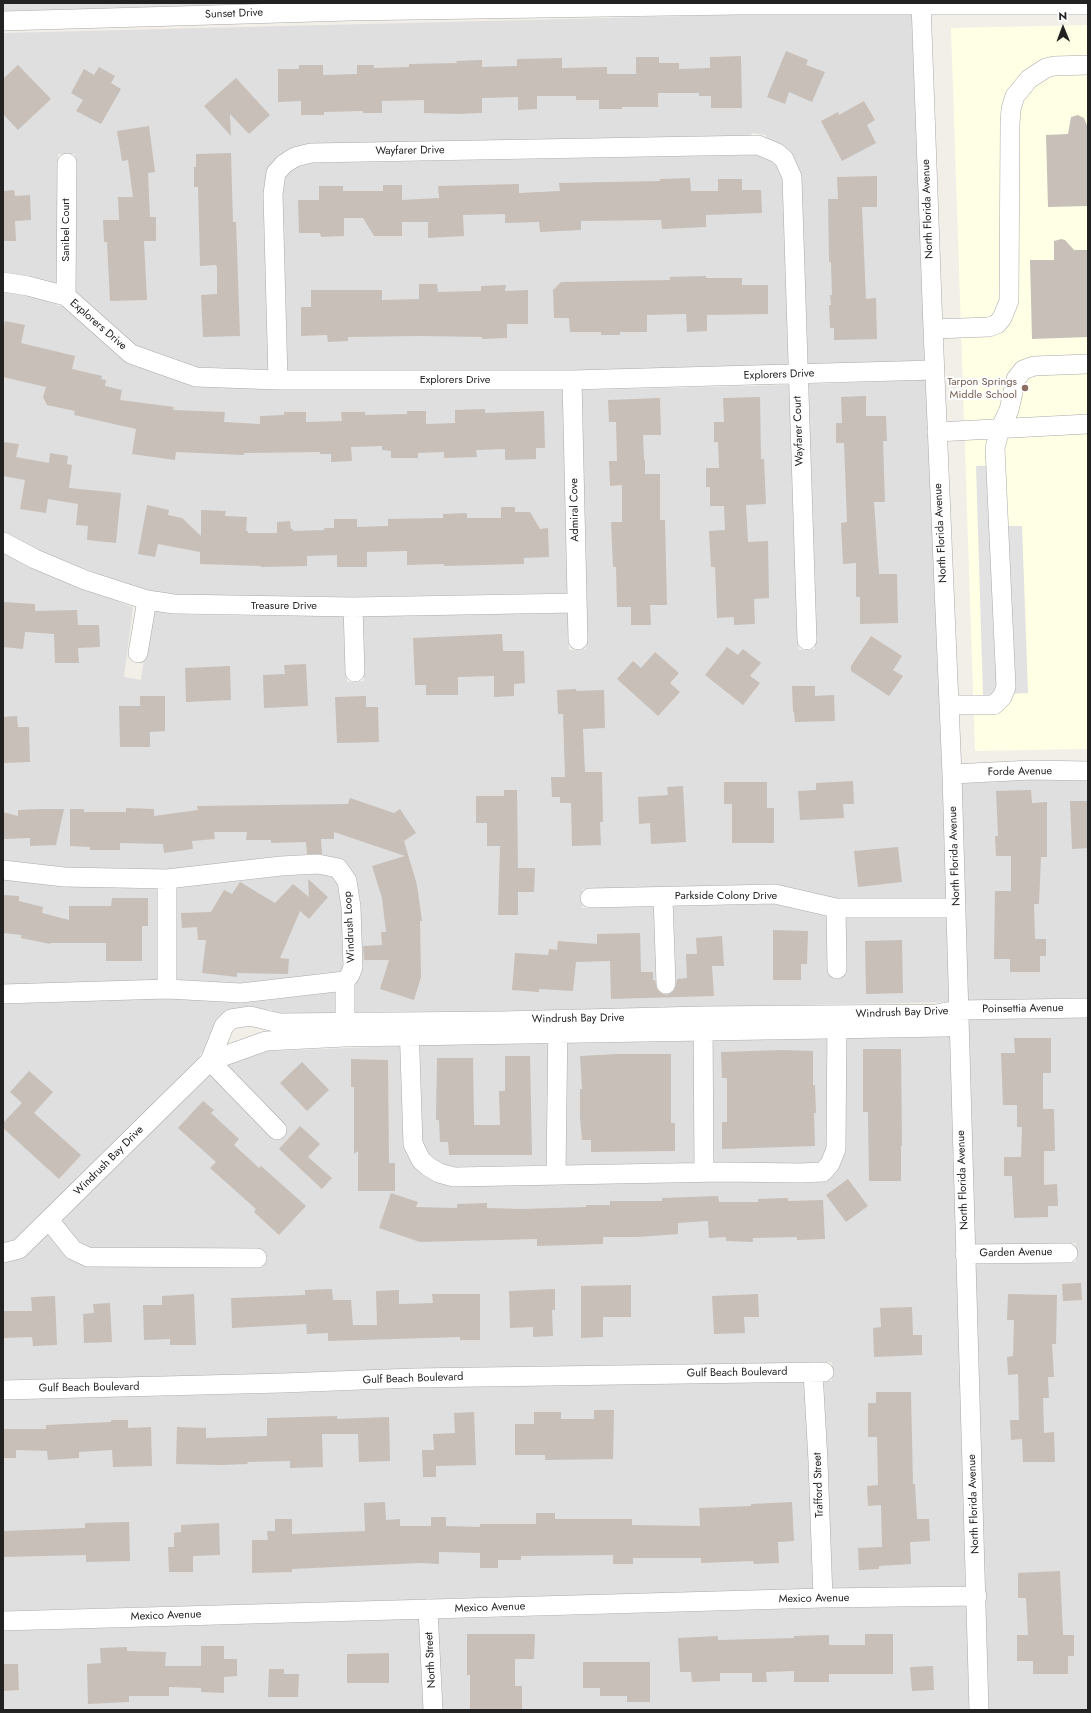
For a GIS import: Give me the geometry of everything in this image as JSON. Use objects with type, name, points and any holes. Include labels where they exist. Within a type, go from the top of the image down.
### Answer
[{"type":"street","name":"Sunset Drive","points":[[3,21],[350,7],[737,4],[1088,5]]},
{"type":"street","name":"North Florida Avenue","points":[[921,4],[932,329],[952,774],[965,1254],[980,1710]]},
{"type":"street","points":[[932,329],[989,328],[997,324],[1002,318],[1009,301],[1010,124],[1011,109],[1015,96],[1029,79],[1046,68],[1054,66],[1088,65]]},
{"type":"street","name":"Wayfarer Court","points":[[758,145],[777,153],[789,168],[792,178],[797,375],[807,640]]},
{"type":"street","name":"Wayfarer Drive","points":[[278,380],[273,194],[276,173],[284,164],[295,157],[311,153],[758,145]]},
{"type":"street","name":"Sanibel Court","points":[[66,296],[67,163]]},
{"type":"street","name":"Explorers Drive","points":[[3,282],[28,286],[66,296],[131,354],[196,377],[278,380],[572,380],[797,375],[934,370]]},
{"type":"street","points":[[949,705],[994,705],[1002,697],[1006,687],[995,448],[1000,429],[1009,410],[1016,379],[1023,370],[1034,366],[1088,364]]},
{"type":"street","name":"Admiral Cove","points":[[572,380],[578,640]]},
{"type":"street","points":[[937,432],[1088,424]]},
{"type":"street","name":"Treasure Drive","points":[[3,542],[72,576],[124,594],[147,600],[191,605],[353,607],[576,603]]},
{"type":"street","points":[[138,653],[147,600]]},
{"type":"street","points":[[353,607],[355,672]]},
{"type":"street","name":"Forde Avenue","points":[[952,774],[1032,770],[1088,771]]},
{"type":"street","name":"Windrush Loop","points":[[3,870],[64,877],[167,879],[318,864],[338,868],[347,881],[351,907],[352,967],[350,975],[345,981]]},
{"type":"street","points":[[167,879],[167,989]]},
{"type":"street","name":"Parkside Colony Drive","points":[[590,898],[775,894],[836,908],[956,908]]},
{"type":"street","points":[[663,897],[666,984]]},
{"type":"street","points":[[836,908],[837,968]]},
{"type":"street","points":[[3,994],[167,989],[241,993],[345,981],[345,1030]]},
{"type":"street","name":"Poinsettia Avenue","points":[[958,1010],[1088,1008]]},
{"type":"street","name":"Windrush Bay Drive","points":[[3,1253],[19,1249],[210,1061],[224,1026],[231,1019],[250,1016],[279,1023],[345,1030],[836,1022],[936,1014],[958,1010]]},
{"type":"street","points":[[264,1019],[266,1041]]},
{"type":"street","points":[[409,1029],[413,1144],[421,1160],[439,1173],[454,1177],[704,1172],[800,1173],[823,1172],[830,1164],[836,1149],[836,1022]]},
{"type":"street","points":[[703,1024],[704,1172]]},
{"type":"street","points":[[556,1175],[558,1026]]},
{"type":"street","name":"Windrush Bay Drive","points":[[210,1061],[266,1041],[345,1030]]},
{"type":"street","points":[[210,1061],[276,1130]]},
{"type":"street","points":[[49,1220],[72,1250],[88,1257],[257,1258]]},
{"type":"street","name":"Garden Avenue","points":[[965,1254],[1068,1252]]},
{"type":"street","name":"Gulf Beach Boulevard","points":[[3,1390],[414,1378],[818,1372]]},
{"type":"street","name":"Trafford Street","points":[[818,1372],[818,1461],[823,1598]]},
{"type":"street","name":"Mexico Avenue","points":[[3,1621],[823,1598],[977,1596]]},
{"type":"street","name":"North Street","points":[[428,1609],[433,1710]]},
{"type":"shaded area","points":[[3,3],[283,3],[3,11]]},
{"type":"shaded area","points":[[728,15],[912,15],[925,361],[806,365],[800,174],[791,154],[783,145],[766,138],[766,135],[752,133],[751,136],[311,144],[280,156],[269,370],[197,367],[135,345],[74,292],[75,154],[58,154],[57,284],[30,276],[3,272],[3,33]]},
{"type":"shaded area","name":"Tarpon Springs Middle School","points":[[1088,25],[1088,749],[975,751],[951,28]]},
{"type":"shaded area","points":[[757,155],[773,161],[778,166],[783,179],[789,365],[572,371],[286,370],[281,195],[284,178],[298,166],[312,163]]},
{"type":"shaded area","points":[[3,292],[26,295],[57,304],[57,306],[63,306],[196,386],[269,389],[564,390],[568,593],[352,597],[174,595],[144,590],[108,578],[38,550],[3,531]]},
{"type":"shaded area","points":[[926,380],[947,898],[836,899],[775,884],[582,889],[582,908],[775,904],[836,918],[948,917],[950,1002],[502,1011],[354,1012],[339,859],[318,854],[281,856],[167,870],[64,867],[3,860],[3,552],[54,578],[133,607],[124,677],[141,680],[150,610],[191,615],[344,616],[347,682],[364,681],[362,616],[568,613],[569,650],[586,649],[581,390],[789,385],[799,650],[815,649],[806,384]]},
{"type":"shaded area","points":[[1001,465],[1003,526],[1022,526],[1028,693],[983,695],[976,466]]},
{"type":"shaded area","points":[[1033,780],[1088,781],[1088,998],[967,1001],[961,783]]},
{"type":"shaded area","points":[[318,874],[333,877],[339,885],[343,908],[344,966],[341,972],[240,983],[175,980],[176,888],[282,876]]},
{"type":"shaded area","points":[[3,879],[64,886],[159,889],[158,980],[3,985]]},
{"type":"shaded area","points":[[336,992],[337,1013],[279,1013],[272,1011],[271,1009],[264,1010],[249,1007],[225,1012],[216,1022],[204,1053],[200,1054],[200,1058],[15,1240],[3,1243],[3,1004],[167,998],[242,1003]]},
{"type":"shaded area","points":[[1088,1017],[1088,1710],[988,1710],[974,1264],[1076,1262],[1076,1243],[974,1245],[967,1020]]},
{"type":"shaded area","points":[[950,1035],[968,1587],[831,1589],[822,1381],[832,1381],[832,1362],[413,1369],[283,1374],[3,1380],[3,1262],[21,1258],[216,1069],[267,1051],[401,1046],[414,1164],[423,1175],[435,1181],[824,1182],[829,1178],[845,1149],[845,1038],[947,1037]]},
{"type":"shaded area","points":[[828,1038],[828,1147],[823,1158],[819,1162],[800,1164],[712,1162],[712,1041]]},
{"type":"shaded area","points":[[695,1041],[695,1163],[565,1165],[566,1043]]},
{"type":"shaded area","points":[[549,1043],[548,1165],[455,1167],[442,1164],[428,1154],[422,1141],[418,1045]]},
{"type":"shaded area","points":[[805,1381],[814,1589],[3,1611],[3,1400],[284,1393],[414,1388]]},
{"type":"shaded area","points":[[968,1606],[971,1710],[442,1710],[437,1619],[823,1608]]},
{"type":"shaded area","points":[[420,1619],[425,1710],[3,1710],[3,1631]]},
{"type":"building","points":[[786,51],[808,60],[806,65],[825,72],[812,102],[789,92],[785,104],[767,97]]},
{"type":"building","points":[[741,56],[742,108],[711,108],[711,96],[699,96],[699,93],[658,93],[658,107],[622,107],[622,109],[599,109],[599,100],[576,100],[576,96],[537,96],[537,109],[518,110],[518,97],[482,98],[482,113],[458,114],[424,113],[424,100],[382,101],[382,113],[363,113],[363,111],[324,112],[324,115],[301,115],[301,101],[278,102],[278,69],[299,69],[299,65],[323,65],[323,75],[357,74],[357,65],[374,65],[374,68],[409,67],[409,64],[457,63],[456,61],[482,60],[482,67],[517,66],[517,59],[562,58],[562,68],[607,67],[607,74],[636,74],[636,57],[659,57],[659,63],[679,63],[679,69],[710,68],[710,57]]},
{"type":"building","points":[[18,65],[51,99],[18,130],[3,114],[3,79]]},
{"type":"building","points":[[99,67],[115,76],[111,83],[121,89],[101,124],[76,111],[83,100],[71,93],[84,69],[94,75]]},
{"type":"building","points":[[236,78],[270,115],[249,134],[230,114],[231,136],[204,106]]},
{"type":"building","points":[[864,101],[875,120],[867,125],[876,143],[842,161],[821,121],[838,112],[839,115]]},
{"type":"building","points":[[1078,115],[1084,118],[1088,128],[1088,206],[1048,207],[1046,135],[1068,134],[1071,117]]},
{"type":"building","points":[[149,126],[155,172],[148,173],[150,217],[156,217],[156,241],[144,241],[147,300],[110,301],[107,242],[104,242],[103,220],[119,220],[118,197],[133,197],[128,160],[122,161],[117,131]]},
{"type":"building","points":[[231,153],[233,222],[236,222],[240,336],[203,337],[201,295],[217,294],[217,268],[216,265],[200,266],[198,187],[194,187],[194,167],[196,167],[196,154]]},
{"type":"building","points":[[877,176],[877,207],[862,207],[866,299],[876,298],[877,339],[834,340],[834,328],[830,328],[829,305],[831,305],[830,295],[832,295],[831,262],[829,262],[828,199],[838,199],[837,177]]},
{"type":"building","points":[[690,178],[691,191],[718,191],[718,179],[742,179],[742,190],[761,190],[762,213],[706,215],[706,227],[662,229],[661,220],[581,221],[581,230],[540,232],[539,222],[505,223],[505,214],[463,215],[464,236],[428,238],[428,222],[402,222],[402,236],[374,236],[363,218],[344,218],[344,236],[321,237],[320,233],[299,233],[298,200],[319,200],[319,186],[343,186],[343,191],[383,191],[383,185],[402,185],[402,200],[439,198],[438,186],[519,184],[519,193],[560,191],[559,183],[660,181],[660,179]]},
{"type":"building","points":[[14,190],[15,196],[30,195],[31,220],[15,221],[16,241],[3,241],[3,191]]},
{"type":"building","points":[[1061,239],[1065,240],[1074,250],[1088,250],[1088,337],[1032,339],[1030,260],[1054,260],[1054,241]]},
{"type":"building","points":[[706,276],[706,278],[742,278],[742,285],[768,285],[768,314],[707,315],[707,331],[687,332],[686,314],[647,315],[647,332],[620,332],[620,335],[601,335],[601,332],[570,332],[569,318],[554,318],[553,290],[561,282],[670,280],[670,277]]},
{"type":"building","points":[[419,284],[437,284],[438,292],[481,291],[481,286],[506,285],[505,291],[528,290],[528,324],[507,324],[507,338],[482,339],[482,337],[420,336],[348,337],[348,341],[328,342],[327,335],[301,336],[301,307],[311,307],[311,290],[382,290],[382,300],[419,299]]},
{"type":"building","points":[[5,321],[25,325],[21,343],[75,356],[72,369],[102,376],[101,379],[106,380],[105,386],[122,390],[120,400],[174,407],[173,410],[225,412],[224,422],[260,424],[260,416],[284,415],[284,412],[306,412],[306,422],[342,421],[341,412],[365,412],[365,415],[407,414],[407,411],[426,411],[426,424],[455,423],[455,410],[485,409],[485,413],[544,411],[545,448],[536,448],[536,459],[505,460],[505,449],[476,450],[477,457],[444,458],[444,452],[418,453],[418,458],[391,458],[391,451],[382,450],[382,446],[351,447],[352,461],[331,462],[331,454],[320,454],[320,452],[244,453],[244,455],[176,452],[175,460],[132,454],[136,429],[74,415],[75,411],[47,405],[43,397],[46,387],[3,377],[3,333]]},
{"type":"building","points":[[866,396],[866,416],[886,416],[887,441],[883,441],[885,502],[874,502],[879,574],[897,574],[898,623],[860,624],[860,597],[856,597],[856,563],[843,564],[841,523],[847,522],[844,443],[836,443],[836,423],[842,423],[841,397]]},
{"type":"building","points":[[760,397],[761,459],[764,459],[766,504],[746,505],[748,542],[768,541],[769,598],[754,599],[755,624],[734,625],[734,617],[717,618],[715,567],[711,567],[709,531],[725,530],[724,506],[710,506],[710,487],[706,487],[706,468],[719,468],[718,442],[714,442],[714,422],[724,422],[723,398]]},
{"type":"building","points":[[660,398],[661,435],[643,435],[645,474],[660,474],[660,520],[665,520],[667,605],[650,605],[651,625],[631,625],[631,607],[617,607],[616,567],[613,567],[611,522],[622,522],[622,485],[610,486],[609,461],[617,461],[616,422],[609,422],[608,400]]},
{"type":"building","points":[[3,442],[19,444],[16,457],[49,463],[50,453],[68,456],[67,464],[72,465],[69,488],[121,493],[116,543],[87,540],[88,526],[76,525],[78,504],[48,499],[46,513],[20,509],[25,480],[3,476]]},
{"type":"building","points":[[147,505],[169,510],[168,515],[182,518],[201,536],[201,510],[226,511],[225,516],[247,517],[246,531],[248,531],[248,533],[277,533],[277,522],[290,521],[291,529],[293,529],[293,531],[324,530],[324,528],[334,528],[334,519],[357,519],[357,527],[388,526],[388,519],[443,518],[443,514],[467,513],[467,518],[501,518],[501,507],[515,507],[515,512],[530,512],[540,529],[548,528],[549,557],[524,558],[524,564],[444,566],[444,564],[407,565],[407,551],[367,552],[367,567],[337,567],[337,555],[307,556],[307,566],[261,567],[200,564],[200,552],[158,544],[155,557],[138,554]]},
{"type":"building","points":[[3,602],[35,604],[35,611],[77,610],[78,625],[99,625],[100,647],[78,648],[79,663],[55,663],[54,634],[25,632],[23,649],[3,647]]},
{"type":"building","points":[[502,634],[503,651],[524,651],[525,683],[514,684],[514,696],[494,697],[494,676],[458,677],[458,695],[426,695],[426,685],[415,685],[413,638]]},
{"type":"building","points":[[871,636],[902,656],[893,670],[903,676],[889,696],[851,671],[851,666]]},
{"type":"building","points":[[727,647],[738,655],[743,649],[761,663],[750,676],[760,683],[743,705],[705,675]]},
{"type":"building","points":[[655,652],[679,673],[670,683],[680,692],[658,716],[617,679],[633,661],[641,668]]},
{"type":"building","points":[[306,664],[308,706],[264,708],[263,675],[285,674],[284,665]]},
{"type":"building","points":[[230,666],[231,700],[186,702],[185,668]]},
{"type":"building","points":[[792,686],[815,686],[815,696],[834,695],[835,721],[795,722]]},
{"type":"building","points":[[576,689],[576,691],[604,690],[605,728],[583,729],[585,772],[602,772],[603,822],[600,822],[601,845],[572,846],[571,803],[560,803],[560,797],[552,797],[551,777],[565,777],[563,714],[558,714],[557,690]]},
{"type":"building","points":[[140,696],[165,696],[165,731],[150,732],[150,747],[120,747],[119,706],[140,706]]},
{"type":"building","points":[[366,696],[366,707],[378,707],[379,742],[337,743],[335,697]]},
{"type":"building","points":[[17,716],[18,727],[29,727],[30,762],[3,763],[3,717]]},
{"type":"building","points":[[853,781],[854,804],[843,804],[844,818],[800,820],[798,791],[816,790],[816,783]]},
{"type":"building","points":[[724,782],[767,782],[767,808],[774,808],[774,843],[732,843],[732,804],[724,804]]},
{"type":"building","points":[[683,786],[686,842],[651,844],[650,823],[639,824],[638,797],[668,795],[667,787]]},
{"type":"building","points":[[504,790],[517,790],[518,868],[535,868],[534,892],[518,892],[518,915],[498,915],[500,846],[487,846],[487,823],[476,823],[476,796],[504,796]]},
{"type":"building","points":[[1031,790],[1032,803],[1047,802],[1047,857],[1041,857],[1039,904],[1034,904],[1035,939],[1046,939],[1046,956],[1040,956],[1040,972],[1010,972],[1010,959],[994,959],[995,891],[1011,891],[1011,856],[996,856],[995,836],[998,836],[996,791]]},
{"type":"building","points":[[350,798],[394,813],[400,809],[416,833],[404,841],[417,885],[422,921],[420,921],[421,977],[414,1000],[380,989],[389,960],[364,960],[363,946],[382,945],[381,932],[386,932],[382,898],[372,866],[405,856],[334,832],[334,839],[321,839],[322,854],[307,854],[306,842],[271,843],[271,840],[246,840],[247,832],[214,832],[215,839],[192,841],[193,849],[164,853],[163,844],[120,843],[120,850],[90,850],[90,847],[70,846],[70,809],[84,809],[84,812],[126,812],[126,808],[154,809],[154,816],[198,810],[197,806],[348,804]]},
{"type":"building","points":[[1070,801],[1088,801],[1088,848],[1072,849]]},
{"type":"building","points":[[64,809],[56,845],[30,846],[30,838],[3,839],[3,812],[18,816],[18,810]]},
{"type":"building","points":[[898,847],[902,882],[858,887],[854,851]]},
{"type":"building","points":[[308,879],[328,897],[309,919],[300,911],[280,958],[289,959],[288,974],[237,973],[237,977],[202,973],[206,940],[198,940],[197,927],[182,928],[181,913],[211,912],[224,890],[232,894],[240,882],[275,903],[293,884],[309,897]]},
{"type":"building","points":[[3,895],[19,896],[19,901],[43,907],[42,913],[69,920],[69,906],[111,906],[112,898],[148,898],[148,926],[142,926],[142,961],[106,961],[106,943],[50,944],[21,938],[22,935],[3,933]]},
{"type":"building","points":[[773,930],[808,931],[807,964],[801,964],[801,980],[773,980]]},
{"type":"building","points":[[640,933],[641,972],[653,972],[653,980],[655,980],[657,989],[666,995],[675,989],[677,979],[687,978],[686,954],[697,954],[696,938],[722,936],[724,966],[712,966],[714,996],[611,999],[610,961],[576,962],[573,991],[539,989],[539,992],[512,990],[515,953],[548,955],[549,949],[557,950],[558,941],[597,944],[597,934]]},
{"type":"building","points":[[902,940],[903,993],[866,994],[865,941]]},
{"type":"building","points":[[1014,1038],[1051,1038],[1051,1073],[1043,1073],[1043,1109],[1054,1109],[1055,1151],[1044,1151],[1044,1185],[1057,1184],[1058,1206],[1048,1206],[1048,1217],[1014,1218],[1012,1176],[1004,1176],[1004,1157],[1021,1157],[1022,1127],[1017,1127],[1017,1105],[1003,1105],[1001,1053],[1015,1053]]},
{"type":"building","points":[[863,1049],[901,1049],[901,1181],[869,1181],[868,1112],[863,1112]]},
{"type":"building","points":[[783,1050],[813,1051],[813,1085],[815,1085],[816,1113],[814,1113],[815,1146],[722,1149],[722,1122],[727,1122],[727,1078],[722,1078],[721,1052]]},
{"type":"building","points":[[671,1054],[671,1123],[675,1123],[675,1151],[591,1152],[591,1140],[582,1140],[580,1118],[580,1089],[582,1089],[580,1056]]},
{"type":"building","points":[[505,1056],[530,1056],[532,1155],[449,1155],[448,1142],[440,1142],[439,1120],[436,1120],[437,1058],[473,1058],[474,1125],[500,1125],[499,1091],[505,1091]]},
{"type":"building","points":[[351,1059],[388,1060],[389,1163],[395,1163],[395,1191],[358,1191],[358,1151],[354,1154],[354,1087],[351,1087]]},
{"type":"building","points":[[302,1062],[329,1090],[307,1111],[280,1083]]},
{"type":"building","points":[[29,1071],[53,1092],[34,1113],[81,1155],[59,1179],[3,1128],[3,1123],[22,1103],[10,1092]]},
{"type":"building","points":[[203,1101],[214,1110],[211,1113],[239,1139],[234,1145],[259,1168],[261,1166],[306,1206],[279,1235],[254,1212],[256,1209],[210,1168],[216,1162],[178,1128]]},
{"type":"building","points":[[300,1126],[320,1144],[308,1157],[332,1178],[322,1189],[279,1149]]},
{"type":"building","points":[[848,1179],[868,1206],[846,1222],[826,1195]]},
{"type":"building","points":[[391,1193],[418,1202],[416,1207],[457,1208],[457,1204],[487,1203],[487,1208],[522,1209],[586,1207],[586,1205],[610,1205],[610,1201],[662,1201],[662,1198],[718,1196],[719,1202],[758,1202],[758,1199],[788,1198],[788,1201],[823,1200],[825,1239],[797,1240],[797,1237],[753,1238],[753,1242],[726,1241],[726,1237],[709,1238],[708,1221],[678,1223],[678,1234],[638,1237],[603,1237],[603,1244],[537,1246],[537,1239],[420,1242],[379,1228]]},
{"type":"building","points":[[1081,1283],[1082,1300],[1063,1301],[1062,1284]]},
{"type":"building","points":[[631,1285],[631,1317],[603,1317],[603,1337],[581,1338],[581,1286]]},
{"type":"building","points":[[332,1289],[333,1300],[351,1300],[353,1325],[377,1325],[376,1291],[399,1290],[399,1304],[433,1303],[432,1294],[480,1294],[480,1340],[460,1340],[460,1337],[328,1341],[328,1333],[307,1334],[306,1324],[232,1328],[231,1298],[305,1295],[305,1290]]},
{"type":"building","points":[[555,1289],[555,1310],[552,1310],[553,1336],[533,1337],[533,1327],[510,1328],[509,1291]]},
{"type":"building","points":[[194,1294],[196,1345],[170,1345],[170,1339],[144,1340],[143,1305],[162,1305],[162,1296]]},
{"type":"building","points":[[758,1294],[759,1317],[744,1317],[745,1333],[714,1334],[712,1296]]},
{"type":"building","points":[[1008,1294],[1057,1295],[1056,1344],[1052,1344],[1054,1377],[1048,1377],[1049,1398],[1043,1398],[1044,1433],[1054,1432],[1055,1462],[1023,1462],[1022,1439],[1011,1440],[1010,1420],[1019,1420],[1018,1374],[1008,1375],[1007,1357],[1013,1356],[1014,1320],[1007,1320]]},
{"type":"building","points":[[55,1296],[57,1345],[33,1346],[32,1337],[3,1338],[3,1311],[32,1311],[31,1297]]},
{"type":"building","points":[[110,1303],[112,1342],[84,1343],[83,1314],[94,1313],[93,1304]]},
{"type":"building","points":[[912,1307],[913,1335],[922,1335],[922,1355],[874,1357],[873,1328],[881,1327],[880,1308]]},
{"type":"building","points":[[876,1392],[911,1392],[913,1484],[915,1484],[917,1519],[929,1519],[930,1541],[910,1542],[911,1564],[879,1566],[879,1569],[859,1570],[858,1548],[882,1547],[881,1505],[868,1506],[867,1486],[878,1485],[877,1437],[868,1437],[868,1403],[876,1403]]},
{"type":"building","points":[[594,1410],[614,1410],[613,1459],[545,1460],[545,1455],[515,1455],[515,1424],[534,1424],[534,1412],[561,1412],[561,1419],[594,1419]]},
{"type":"building","points":[[474,1412],[476,1465],[436,1466],[436,1477],[423,1477],[422,1450],[434,1450],[433,1434],[455,1433],[454,1413]]},
{"type":"building","points":[[337,1416],[337,1419],[389,1417],[390,1461],[359,1462],[358,1434],[322,1434],[323,1467],[290,1468],[290,1461],[247,1462],[248,1464],[222,1465],[176,1464],[177,1427],[206,1428],[206,1438],[267,1436],[267,1418]]},
{"type":"building","points":[[111,1420],[128,1420],[128,1428],[151,1427],[152,1466],[113,1467],[112,1450],[79,1452],[79,1458],[48,1460],[47,1451],[16,1450],[16,1458],[3,1458],[3,1429],[46,1429],[46,1425],[111,1422]]},
{"type":"building","points":[[385,1502],[386,1520],[400,1519],[400,1526],[431,1526],[431,1517],[446,1517],[446,1526],[480,1527],[480,1524],[536,1524],[536,1513],[555,1513],[555,1519],[632,1519],[632,1525],[700,1526],[699,1508],[751,1506],[751,1504],[792,1502],[794,1541],[778,1542],[779,1563],[754,1564],[753,1561],[701,1563],[701,1558],[633,1558],[633,1564],[613,1564],[613,1555],[521,1556],[521,1560],[498,1560],[498,1568],[480,1568],[480,1553],[439,1552],[439,1564],[420,1563],[292,1569],[292,1572],[252,1573],[252,1540],[268,1540],[267,1531],[275,1531],[275,1519],[292,1519],[292,1534],[365,1531],[364,1503]]},
{"type":"building","points":[[129,1522],[130,1561],[86,1562],[86,1555],[3,1557],[3,1531],[85,1528],[85,1523]]},
{"type":"building","points":[[219,1523],[220,1555],[193,1556],[193,1572],[169,1572],[168,1547],[174,1547],[174,1533],[181,1532],[181,1525]]},
{"type":"building","points":[[1060,1571],[1063,1635],[1074,1635],[1074,1656],[1068,1656],[1068,1674],[1033,1674],[1033,1661],[1017,1661],[1017,1635],[1028,1635],[1026,1598],[1018,1598],[1018,1573]]},
{"type":"building","points":[[467,1634],[535,1634],[534,1659],[515,1659],[515,1686],[522,1686],[522,1710],[470,1710],[470,1675],[467,1675]]},
{"type":"building","points":[[865,1634],[893,1634],[893,1674],[829,1674],[829,1682],[794,1682],[794,1671],[766,1672],[767,1682],[752,1682],[752,1673],[720,1673],[720,1681],[692,1682],[691,1672],[680,1672],[678,1638],[718,1636],[718,1640],[794,1638],[794,1636],[829,1635],[829,1645],[865,1645]]},
{"type":"building","points":[[201,1646],[224,1646],[224,1659],[237,1659],[237,1676],[224,1677],[224,1693],[201,1692],[201,1688],[169,1687],[169,1696],[129,1696],[129,1702],[88,1704],[87,1664],[101,1663],[100,1648],[127,1647],[127,1651],[166,1652],[165,1666],[201,1666]]},
{"type":"building","points":[[389,1653],[389,1683],[347,1683],[347,1654]]},
{"type":"building","points":[[583,1662],[650,1662],[650,1702],[627,1702],[627,1696],[600,1696],[600,1688],[583,1688]]},
{"type":"building","points":[[3,1664],[18,1664],[19,1690],[3,1691]]},
{"type":"building","points":[[933,1666],[934,1690],[912,1691],[910,1667]]},
{"type":"building","points":[[269,1669],[284,1669],[284,1674],[299,1674],[298,1697],[268,1697]]},
{"type":"place","name":"Tarpon Springs Middle School","points":[[1025,388]]}]
